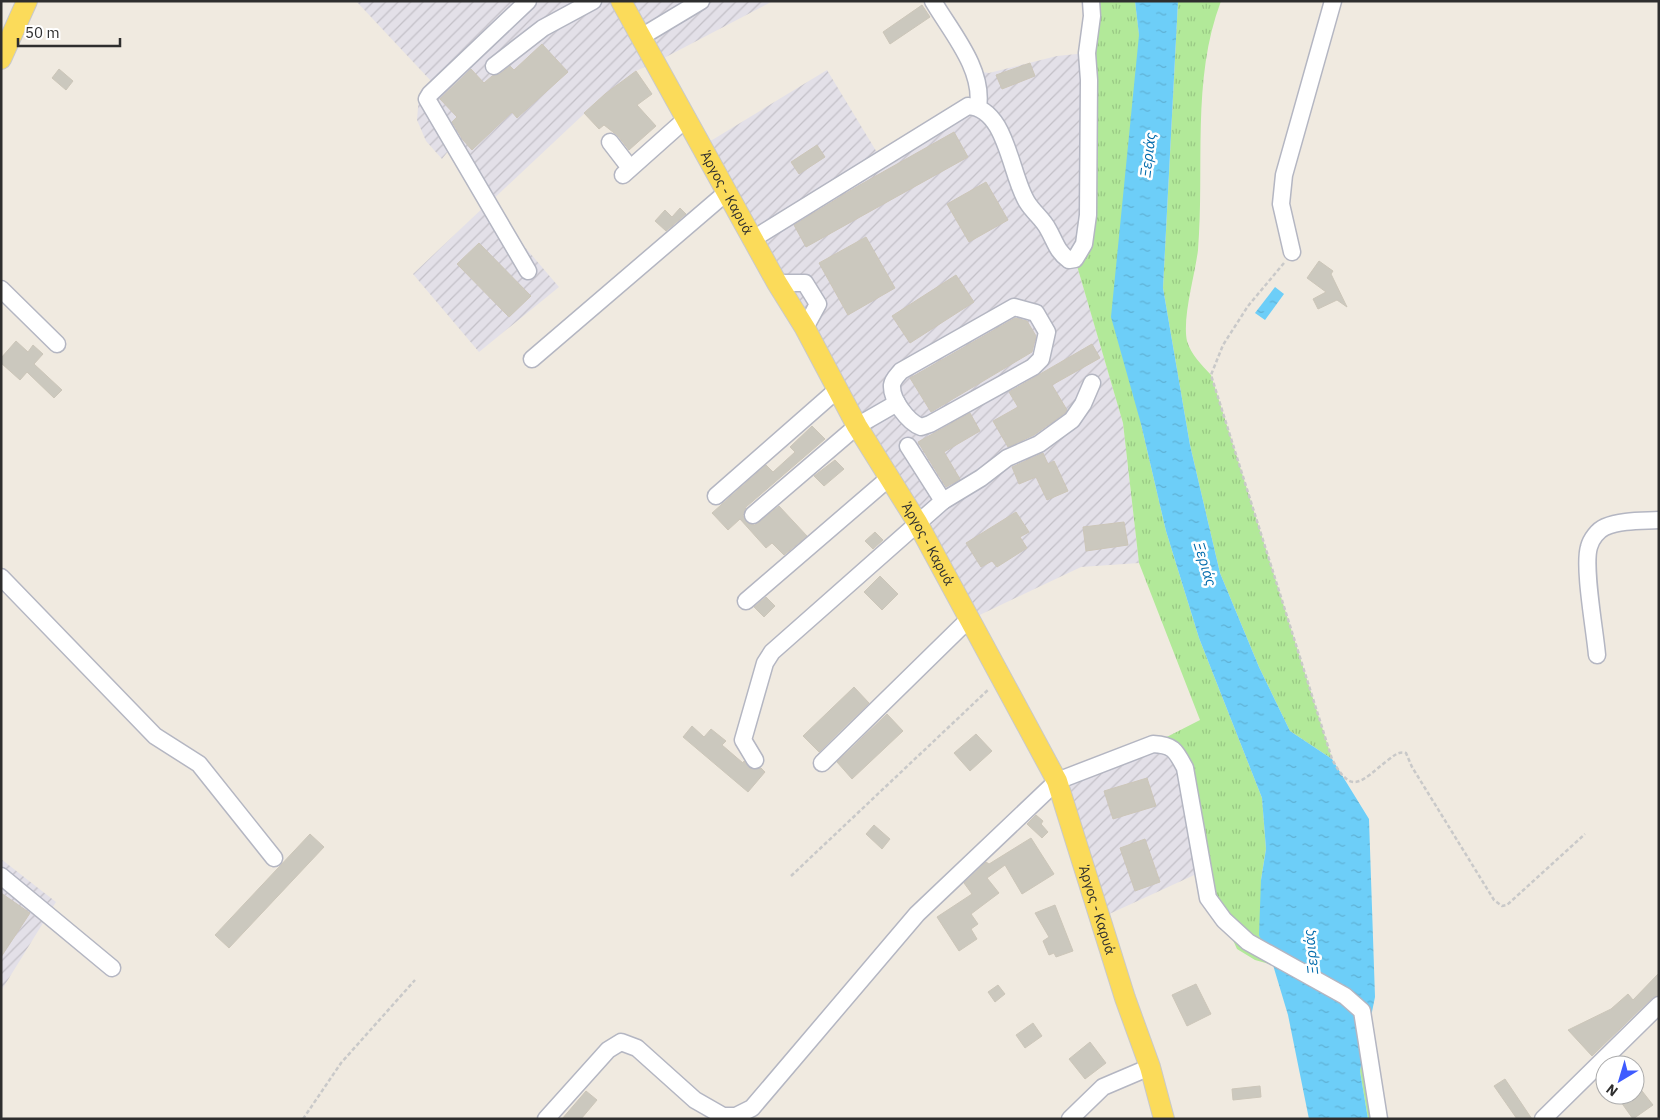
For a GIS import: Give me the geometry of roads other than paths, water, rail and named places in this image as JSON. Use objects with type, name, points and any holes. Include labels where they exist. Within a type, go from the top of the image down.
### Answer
[{"type":"main road","points":[[1,59],[27,1]]},
{"type":"main road","name":"Άργος - Καρυά","points":[[621,1],[777,283],[805,328],[857,426],[917,522],[1058,781],[1125,998],[1150,1067],[1164,1119]]},
{"type":"street","points":[[528,1],[427,99],[528,271]]},
{"type":"street","points":[[494,66],[542,28],[593,1]]},
{"type":"street","points":[[641,36],[701,1]]},
{"type":"street","points":[[933,1],[975,71],[980,98],[978,106]]},
{"type":"street","points":[[753,239],[968,106],[978,106],[989,114],[1005,144],[1026,202],[1047,227],[1060,254],[1069,260],[1075,259],[1084,244],[1088,216],[1089,80],[1087,53],[1092,1]]},
{"type":"street","points":[[1292,252],[1281,204],[1284,175],[1333,1]]},
{"type":"street","points":[[610,142],[627,172],[687,118]]},
{"type":"street","points":[[532,359],[727,192]]},
{"type":"street","points":[[1,289],[57,344]]},
{"type":"street","points":[[1014,307],[1036,313],[1047,332],[1041,360],[1033,367],[930,424],[921,427],[914,424],[897,403],[892,386],[894,379],[901,371],[1014,307]]},
{"type":"street","points":[[755,760],[743,740],[767,659],[943,500],[981,478],[1008,458],[1039,444],[1072,420],[1084,404],[1092,383]]},
{"type":"street","points":[[716,496],[838,389]]},
{"type":"street","points":[[753,515],[857,426],[897,403]]},
{"type":"street","points":[[908,446],[943,500]]},
{"type":"street","points":[[746,601],[889,478]]},
{"type":"street","points":[[1597,654],[1588,577],[1589,548],[1596,533],[1606,527],[1630,522],[1659,520]]},
{"type":"street","points":[[1,577],[155,736],[199,764],[274,858]]},
{"type":"street","points":[[822,763],[970,619]]},
{"type":"street","points":[[546,1119],[608,1050],[621,1042],[637,1048],[696,1100],[723,1116],[736,1116],[752,1108],[917,914],[1058,781],[1153,744],[1168,745],[1176,752],[1185,768],[1208,898],[1224,920],[1248,942],[1345,996],[1362,1011],[1379,1119]]},
{"type":"street","points":[[1,876],[112,968]]},
{"type":"street","points":[[1543,1119],[1659,1005]]},
{"type":"street","points":[[1070,1119],[1103,1087],[1150,1067]]},
{"type":"water","name":"Ξεριάς","points":[[1135,1],[1178,1],[1163,288],[1190,445],[1220,573],[1259,667],[1290,731],[1332,759],[1369,819],[1375,997],[1360,1071],[1368,1119],[1309,1119],[1288,1015],[1273,965],[1259,935],[1261,880],[1266,849],[1262,798],[1199,638],[1166,531],[1141,424],[1111,317],[1139,35]]},
{"type":"water","points":[[1275,287],[1284,294],[1265,320],[1255,313]]}]
